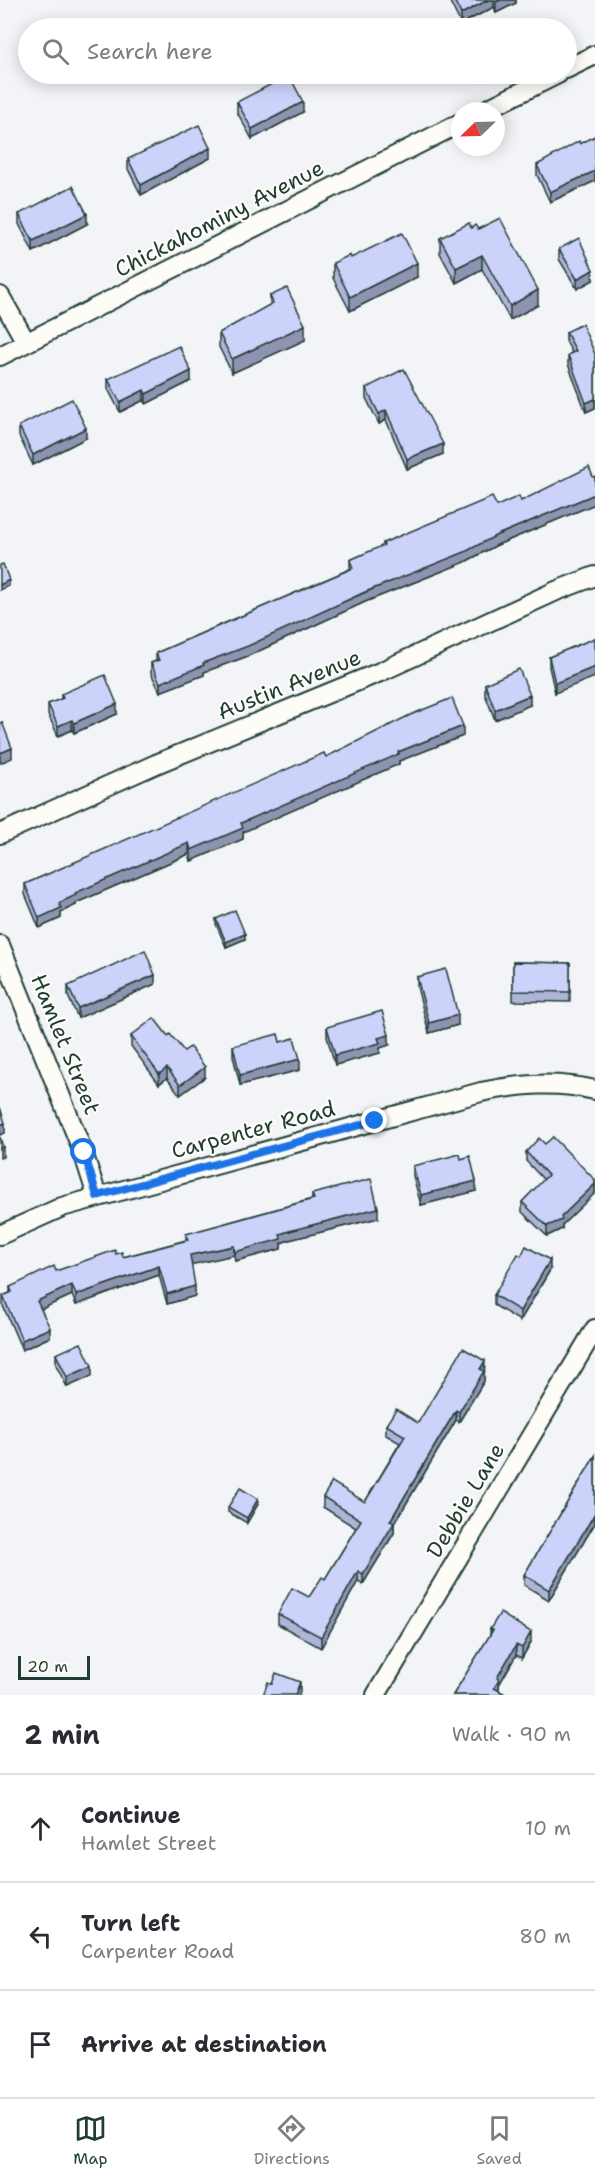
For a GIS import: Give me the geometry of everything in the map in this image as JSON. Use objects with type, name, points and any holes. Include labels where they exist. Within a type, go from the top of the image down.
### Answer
[{"type":"street","points":[[577,64],[595,55]]},
{"type":"street","points":[[501,102],[538,84]]},
{"type":"street","name":"Chickahominy Avenue","points":[[0,356],[451,128]]},
{"type":"street","points":[[0,296],[26,342]]},
{"type":"street","name":"Austin Avenue","points":[[0,834],[156,764],[370,676],[556,591],[595,576]]},
{"type":"street","name":"Hamlet Street","points":[[0,945],[84,1152],[97,1196]]},
{"type":"street","name":"Carpenter Road","points":[[0,1235],[62,1206],[481,1092],[521,1084],[570,1084],[595,1090]]},
{"type":"street","name":"Debbie Lane","points":[[376,1695],[595,1329]]},
{"type":"building","points":[[454,0],[488,0],[461,14]]},
{"type":"building","points":[[272,84],[294,84],[303,102],[252,129],[237,102]]},
{"type":"building","points":[[199,125],[210,148],[141,185],[128,159]]},
{"type":"building","points":[[595,136],[595,171],[550,192],[537,165],[579,141],[580,144]]},
{"type":"building","points":[[73,186],[87,214],[33,241],[19,214]]},
{"type":"building","points":[[500,218],[538,290],[510,306],[482,255],[456,268],[440,238],[469,223],[471,228],[475,225],[478,229]]},
{"type":"building","points":[[402,233],[417,263],[350,297],[333,263],[350,255],[351,258]]},
{"type":"building","points":[[579,238],[593,270],[577,279],[559,249]]},
{"type":"building","points":[[287,288],[305,325],[232,359],[219,333],[273,303],[270,296]]},
{"type":"building","points":[[582,324],[595,354],[595,399],[586,403],[568,355],[576,351],[566,332]]},
{"type":"building","points":[[179,346],[191,371],[146,394],[144,390],[120,402],[108,379]]},
{"type":"building","points":[[404,369],[443,444],[407,459],[386,410],[379,414],[366,388]]},
{"type":"building","points":[[72,399],[86,428],[33,455],[19,426]]},
{"type":"building","points":[[589,467],[595,477],[595,494],[160,683],[151,663],[159,660],[156,653],[353,568],[350,560],[384,545],[383,543],[492,497],[497,506],[519,496],[521,501]]},
{"type":"building","points":[[3,564],[9,580],[0,585],[0,565]]},
{"type":"building","points":[[595,638],[595,667],[555,683],[549,657]]},
{"type":"building","points":[[519,669],[530,695],[495,710],[485,684]]},
{"type":"building","points":[[105,675],[117,704],[74,723],[72,720],[58,726],[48,704],[63,698],[61,694]]},
{"type":"building","points":[[452,698],[463,726],[398,752],[399,754],[241,823],[243,828],[191,850],[189,843],[75,893],[76,895],[59,903],[61,908],[39,918],[25,884],[324,753],[326,757],[410,715]]},
{"type":"building","points":[[2,722],[12,748],[0,753],[0,723]]},
{"type":"building","points":[[235,910],[245,934],[226,942],[216,919]]},
{"type":"building","points":[[145,950],[155,975],[78,1008],[68,986]]},
{"type":"building","points":[[513,962],[570,963],[570,992],[513,991]]},
{"type":"building","points":[[446,969],[458,1015],[429,1023],[417,977]]},
{"type":"building","points":[[382,1011],[389,1035],[378,1038],[380,1043],[335,1055],[327,1027]]},
{"type":"building","points":[[154,1018],[184,1051],[190,1047],[205,1067],[180,1085],[167,1068],[159,1074],[131,1036]]},
{"type":"building","points":[[278,1034],[280,1042],[294,1038],[300,1059],[240,1075],[233,1046]]},
{"type":"building","points":[[0,1107],[5,1123],[0,1125]]},
{"type":"building","points":[[553,1137],[595,1180],[595,1184],[561,1217],[562,1220],[547,1226],[522,1202],[548,1175],[526,1152],[539,1138],[545,1144]]},
{"type":"building","points":[[460,1154],[461,1159],[470,1156],[476,1181],[421,1195],[413,1166]]},
{"type":"building","points":[[371,1179],[378,1208],[289,1231],[280,1234],[281,1239],[235,1252],[234,1246],[190,1255],[195,1286],[167,1294],[159,1266],[76,1295],[72,1285],[37,1301],[50,1328],[22,1340],[3,1296],[12,1292],[10,1287],[54,1266],[56,1271],[115,1250],[116,1254],[122,1252],[123,1257],[188,1240],[186,1234],[314,1199],[312,1194]]},
{"type":"building","points":[[526,1246],[550,1260],[520,1311],[494,1295],[518,1254],[521,1256]]},
{"type":"building","points":[[81,1343],[92,1366],[67,1377],[56,1354]]},
{"type":"building","points":[[463,1348],[485,1361],[480,1369],[484,1371],[459,1412],[456,1410],[390,1521],[394,1523],[363,1574],[358,1571],[321,1637],[278,1614],[292,1588],[309,1597],[322,1577],[325,1579],[361,1520],[323,1497],[332,1482],[365,1502],[405,1436],[386,1425],[396,1409],[418,1423]]},
{"type":"building","points":[[595,1456],[595,1513],[549,1590],[524,1575]]},
{"type":"building","points":[[240,1488],[258,1499],[247,1518],[228,1507]]},
{"type":"building","points":[[500,1613],[531,1632],[522,1648],[516,1645],[497,1678],[499,1680],[494,1688],[505,1694],[453,1695],[493,1630],[490,1629]]},
{"type":"building","points":[[276,1673],[300,1682],[295,1695],[263,1695],[268,1682],[272,1684]]},
{"type":"route","points":[[84,1152],[97,1196],[375,1121]]}]
